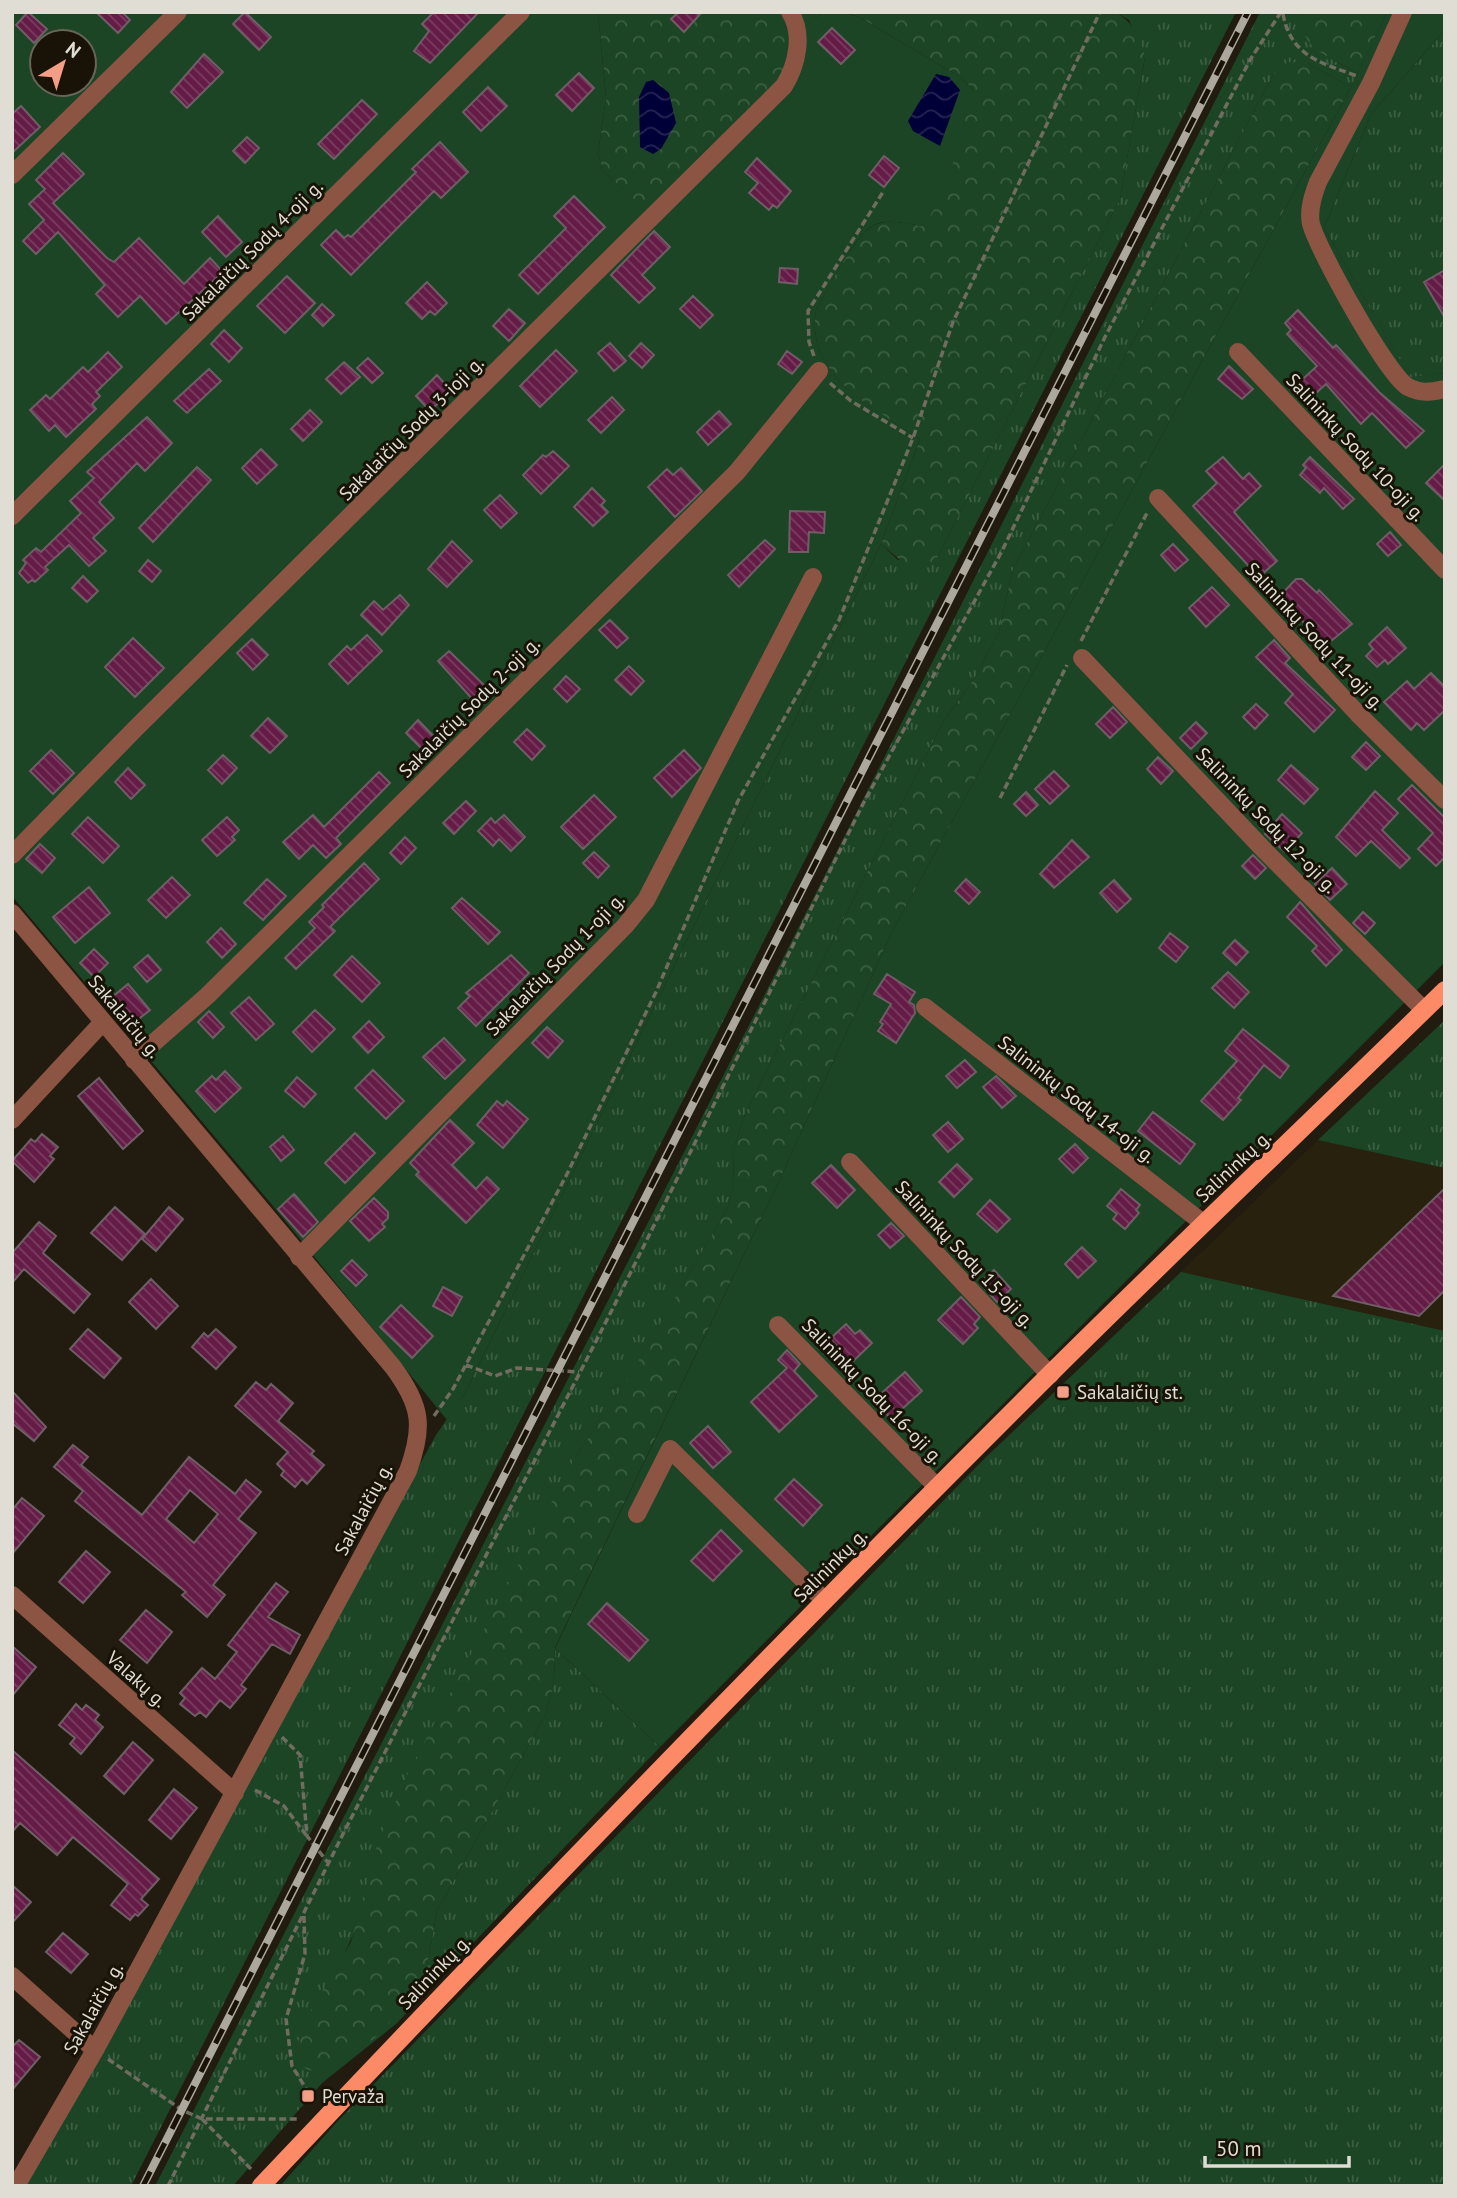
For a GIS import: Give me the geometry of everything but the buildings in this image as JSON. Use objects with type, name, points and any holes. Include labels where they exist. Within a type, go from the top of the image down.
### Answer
[{"type":"main road","name":"Salininkų g.","points":[[263,2184],[824,1601],[1203,1223],[1445,990]]},
{"type":"street","points":[[12,175],[178,12]]},
{"type":"street","name":"Sakalaičių Sodų 4-oji g.","points":[[12,516],[521,12]]},
{"type":"street","name":"Sakalaičių Sodų 3-ioji g.","points":[[12,855],[145,719],[784,86],[791,74],[798,34],[790,12]]},
{"type":"street","points":[[1403,12],[1371,83],[1318,182],[1312,199],[1310,221],[1319,248],[1388,364],[1405,385],[1424,394],[1445,389]]},
{"type":"street","name":"Salininkų Sodų 10-oji g.","points":[[1238,352],[1445,570]]},
{"type":"street","name":"Sakalaičių Sodų 2-oji g.","points":[[134,1060],[207,996],[737,472],[820,371]]},
{"type":"street","name":"Salininkų Sodų 11-oji g.","points":[[1158,498],[1358,714],[1445,800]]},
{"type":"street","name":"Sakalaičių Sodų 1-oji g.","points":[[299,1257],[625,926],[646,900],[813,577]]},
{"type":"street","name":"Salininkų Sodų 12-oji g.","points":[[1082,658],[1265,851],[1424,1010]]},
{"type":"street","name":"Sakalaičių g.","points":[[12,913],[406,1385],[417,1409],[419,1421],[416,1447],[408,1471],[95,2050],[16,2186]]},
{"type":"street","name":"Salininkų Sodų 14-oji g.","points":[[925,1007],[1203,1223]]},
{"type":"street","points":[[12,1120],[103,1022]]},
{"type":"street","name":"Salininkų Sodų 15-oji g.","points":[[850,1162],[1050,1374]]},
{"type":"street","name":"Salininkų Sodų 16-oji g.","points":[[778,1325],[937,1487]]},
{"type":"street","points":[[637,1514],[670,1449],[824,1601]]},
{"type":"street","name":"Valakų g.","points":[[12,1595],[238,1788]]},
{"type":"street","points":[[12,1976],[95,2050]]},
{"type":"path","points":[[419,1421],[428,1420],[443,1406],[566,1176],[656,992],[738,801],[839,620],[913,438],[953,322],[1100,12]]},
{"type":"path","points":[[1282,12],[1286,30],[1304,54],[1327,68],[1371,83]]},
{"type":"path","points":[[168,2186],[303,1914],[580,1372],[864,802],[1002,551],[1105,337],[1250,60],[1282,12]]},
{"type":"path","points":[[883,191],[808,311],[809,342],[820,371],[851,401],[913,438]]},
{"type":"path","points":[[466,1365],[495,1376],[517,1368],[580,1372]]},
{"type":"path","points":[[270,1725],[300,1755],[307,1836]]},
{"type":"path","points":[[238,1788],[284,1806],[329,1864]]},
{"type":"path","points":[[303,1914],[305,1954],[286,2019],[292,2066],[324,2119]]},
{"type":"path","points":[[95,2050],[182,2109],[202,2119],[263,2184]]},
{"type":"path","points":[[202,2119],[324,2119]]},
{"type":"shaded area","points":[[1318,1140],[1445,1168],[1445,1331],[1181,1272]]},
{"type":"green space","points":[[12,12],[598,12],[606,98],[598,153],[602,170],[647,211],[776,83],[782,76],[797,40],[809,23],[828,12],[859,17],[960,77],[973,89],[947,180],[932,213],[922,226],[885,222],[866,231],[850,251],[816,310],[815,333],[821,354],[832,372],[864,402],[920,439],[881,544],[465,1393],[447,1420],[273,1206],[12,896]]},
{"type":"green space","points":[[598,12],[825,12],[815,18],[779,80],[647,212],[602,170],[598,153],[606,98]]},
{"type":"green space","points":[[844,12],[1116,12],[1135,31],[1145,57],[1120,199],[937,558],[926,569],[912,570],[881,544],[920,439],[863,402],[831,372],[821,354],[815,333],[816,310],[852,249],[869,229],[888,222],[922,226],[973,89],[960,77],[859,17]]},
{"type":"green space","points":[[1116,12],[1236,12],[131,2186],[26,2186],[436,1435],[465,1393],[881,544],[898,560],[937,558],[1120,199],[1145,57],[1129,20]]},
{"type":"green space","points":[[1260,12],[1303,12],[1302,24],[1311,43],[1328,57],[1358,73],[1351,87],[1307,63],[1275,71],[1012,572],[999,632],[976,676],[943,722],[745,1114],[733,1151],[734,1185],[727,1209],[627,1381],[575,1458],[334,1976],[408,2003],[425,1977],[437,1911],[546,1714],[554,1678],[555,1648],[660,1747],[396,2024],[322,2083],[233,2186],[155,2186],[767,990]]},
{"type":"green space","points":[[1303,12],[1387,12],[1358,73],[1327,57],[1310,43],[1302,24]]},
{"type":"green space","points":[[1387,12],[1445,12],[1445,30],[1371,114],[1324,228],[1410,377],[1445,373],[1445,962],[660,1747],[555,1648],[774,1192],[891,934],[1351,87]]},
{"type":"green space","points":[[1445,30],[1445,373],[1410,378],[1324,228],[1371,114]]},
{"type":"green space","points":[[1288,62],[1307,63],[1351,87],[891,934],[774,1192],[555,1647],[554,1678],[546,1714],[437,1911],[425,1977],[408,2003],[375,2038],[321,2075],[302,2067],[297,2045],[306,2019],[351,1942],[378,1842],[409,1771],[575,1458],[627,1380],[727,1209],[734,1185],[733,1151],[745,1114],[943,722],[976,676],[999,632],[1012,572],[1275,71]]},
{"type":"green space","points":[[1445,1020],[1445,1168],[1318,1140]]},
{"type":"green space","points":[[1181,1272],[1445,1331],[1445,2186],[280,2186],[335,2124],[985,1458]]},
{"type":"water","points":[[936,74],[949,77],[960,90],[940,146],[913,131],[908,121]]},
{"type":"water","points":[[653,80],[669,93],[676,123],[661,149],[653,154],[640,147],[639,97],[646,82]]},
{"type":"railway","points":[[143,2186],[1248,12]]},
{"type":"place","name":"Sakalaičių st.","points":[[1063,1392]]},
{"type":"place","name":"Pervaža","points":[[308,2096]]}]
